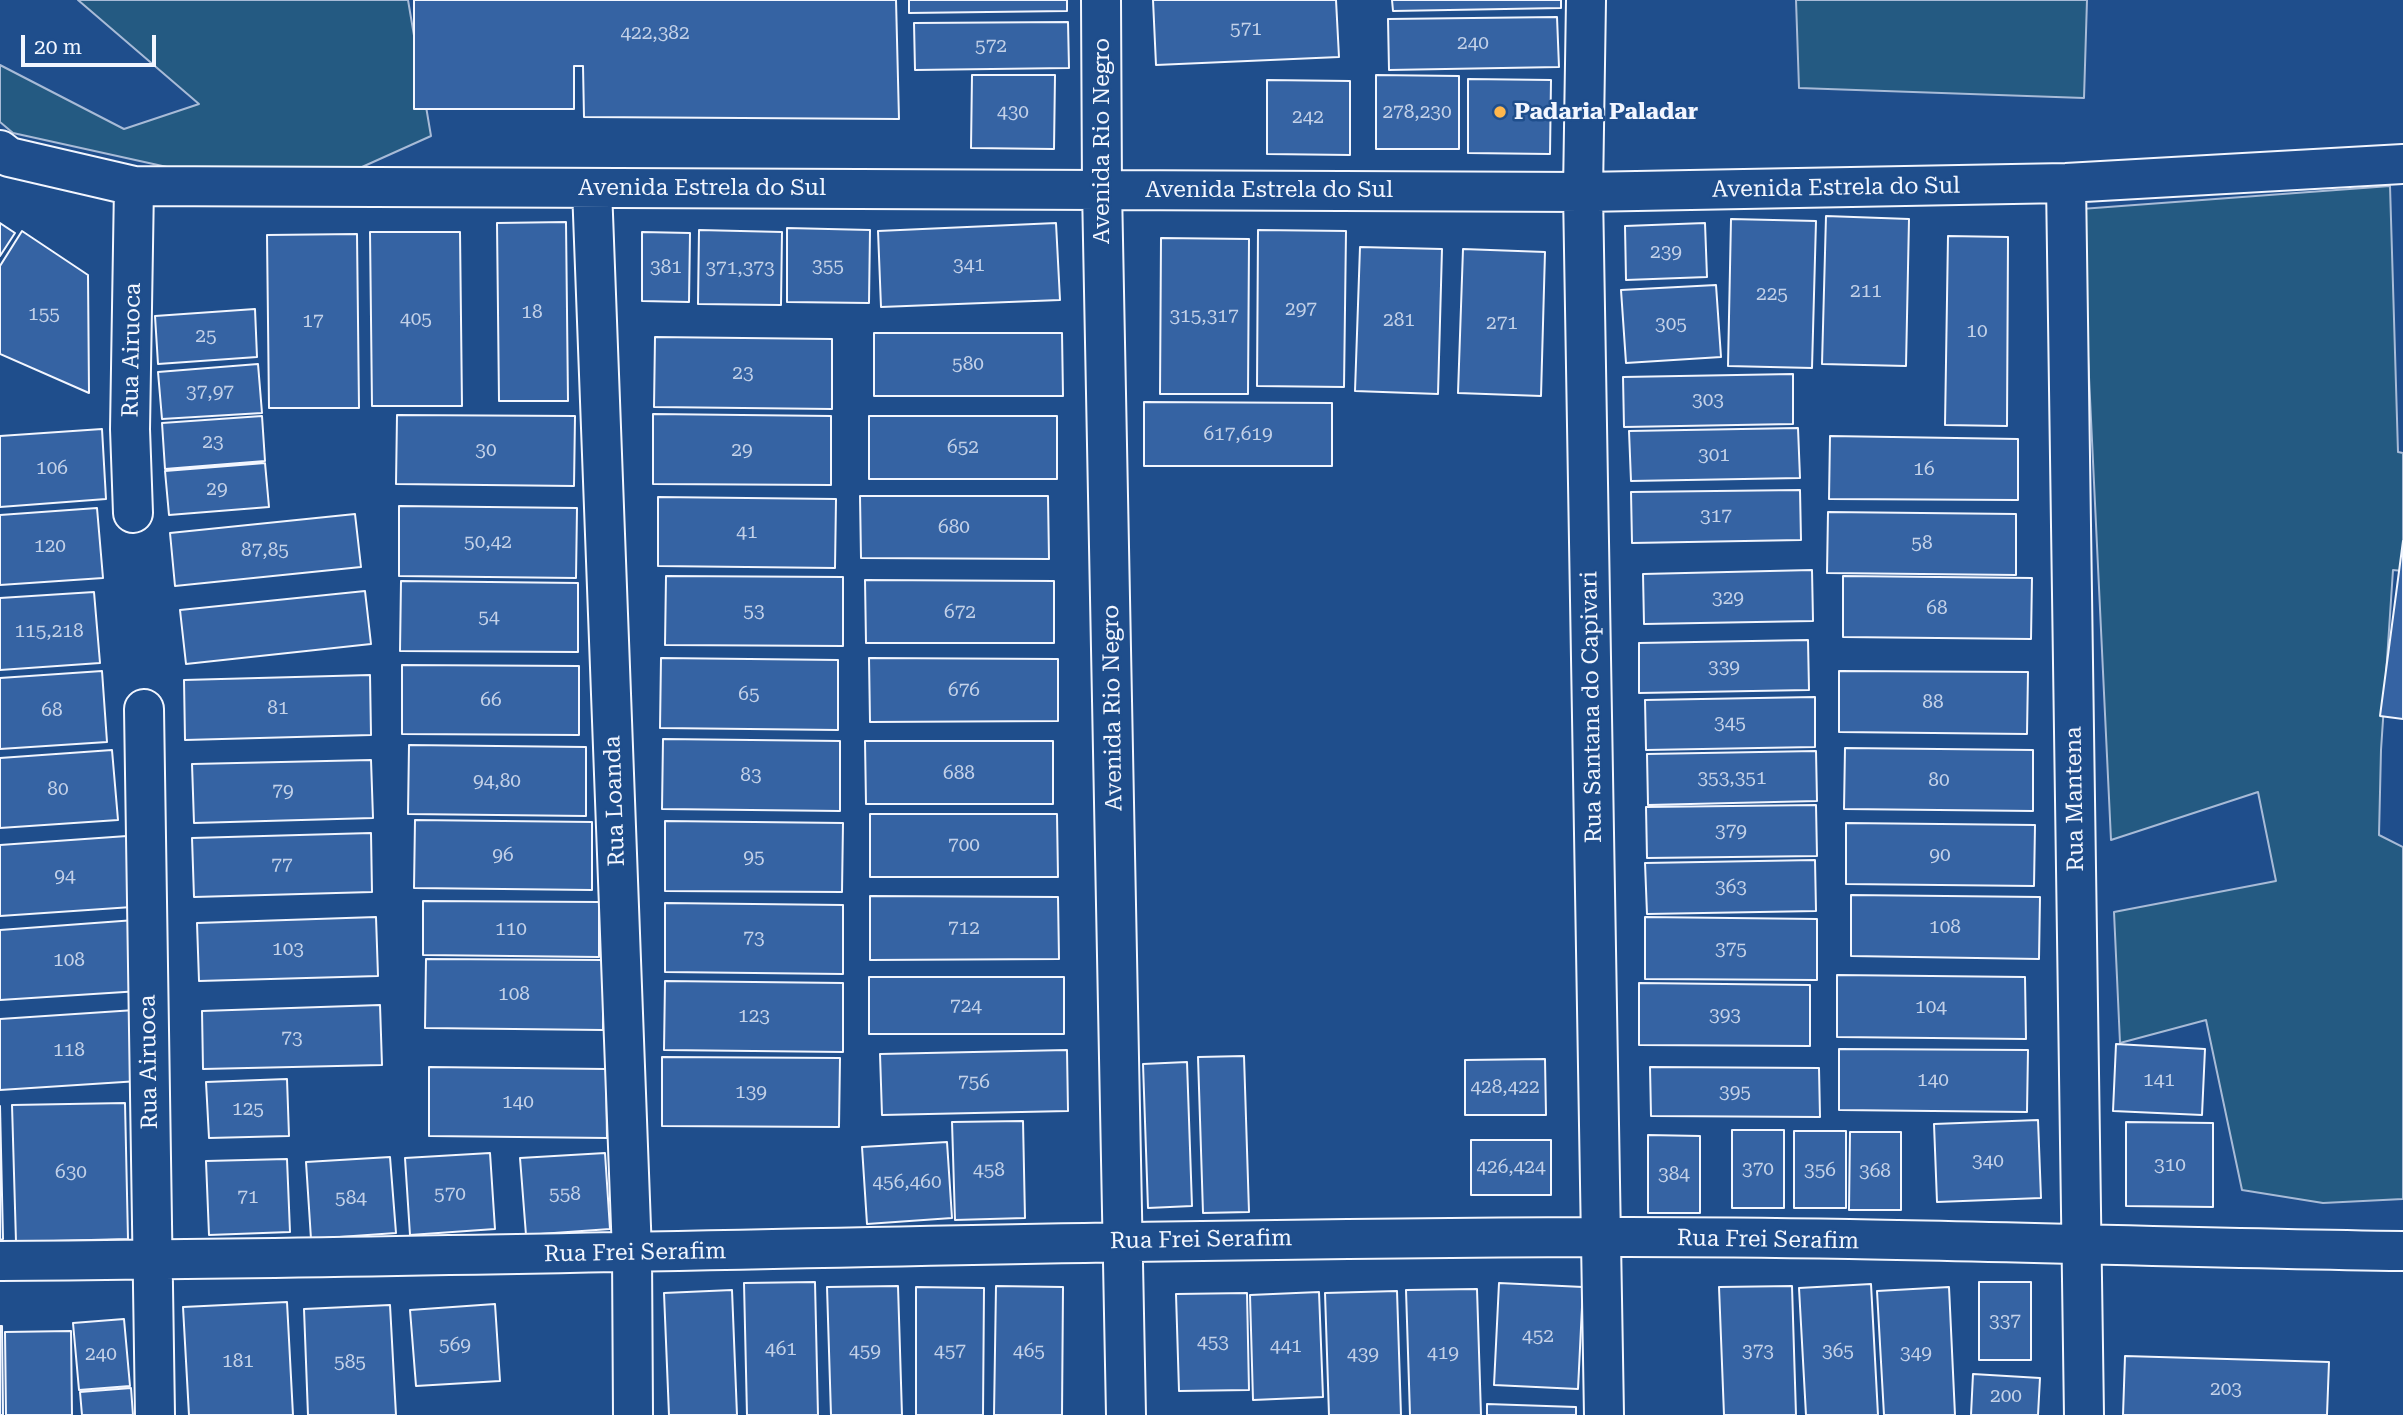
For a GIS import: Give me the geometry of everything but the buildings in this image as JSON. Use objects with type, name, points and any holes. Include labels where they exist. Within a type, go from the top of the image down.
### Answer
[{"type":"street","name":"Avenida Rio Negro","points":[[1101,0],[1102,189],[1126,1415]]},
{"type":"street","name":"Rua Santana do Capivari","points":[[1586,0],[1583,192],[1604,1415]]},
{"type":"street","name":"Avenida Estrela do Sul","points":[[0,150],[9,157],[135,186],[1583,192],[2066,183],[2403,164]]},
{"type":"street","name":"Rua Mantena","points":[[2066,183],[2084,1415]]},
{"type":"street","name":"Rua Airuoca","points":[[132,513],[130,429],[135,186]]},
{"type":"street","name":"Rua Loanda","points":[[592,188],[632,1253],[633,1415]]},
{"type":"street","name":"Rua Airuoca","points":[[144,709],[155,1415]]},
{"type":"street","name":"Rua Frei Serafim","points":[[0,1261],[632,1253],[1124,1241],[1602,1237],[2403,1251]]},
{"type":"shaded area","points":[[78,0],[408,0],[431,136],[362,167],[176,169],[13,133],[0,122],[0,65],[124,129],[199,104]]},
{"type":"shaded area","points":[[1796,0],[2087,0],[2084,98],[1799,88]]},
{"type":"shaded area","points":[[2390,186],[2398,452],[2403,453],[2403,571],[2393,570],[2381,750],[2379,835],[2403,847],[2403,1199],[2323,1203],[2242,1190],[2206,1020],[2120,1043],[2114,912],[2276,881],[2258,792],[2111,840],[2081,209]]},
{"type":"place","name":"Padaria Paladar","points":[[1500,112]]}]
